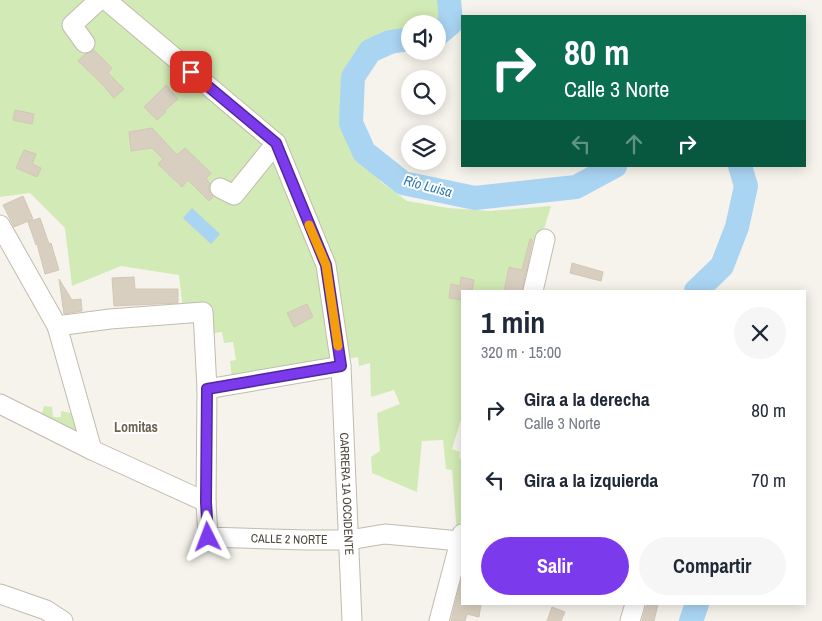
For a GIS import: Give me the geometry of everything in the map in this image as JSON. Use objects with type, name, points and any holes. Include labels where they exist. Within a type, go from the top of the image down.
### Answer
[{"type":"street","points":[[85,42],[72,25],[100,0]]},
{"type":"street","points":[[106,0],[276,143],[234,195],[220,188]]},
{"type":"street","name":"CARRERA 1A OCCIDENTE","points":[[276,143],[326,265],[341,366],[352,621]]},
{"type":"street","points":[[0,225],[57,326],[92,450]]},
{"type":"street","points":[[534,290],[545,239]]},
{"type":"street","points":[[0,404],[92,450],[206,502],[207,389],[204,312],[110,319],[57,326]]},
{"type":"street","points":[[207,389],[341,366]]},
{"type":"street","name":"CALLE 2 NORTE","points":[[206,502],[208,537],[349,540],[385,534],[461,538]]},
{"type":"street","points":[[440,621],[461,538]]},
{"type":"street","points":[[0,594],[46,610],[64,621]]},
{"type":"street","points":[[630,621],[635,605]]},
{"type":"green space","points":[[0,0],[445,0],[447,2],[446,22],[446,15],[401,15],[401,37],[388,40],[367,50],[348,76],[346,122],[361,156],[381,182],[407,201],[448,208],[490,211],[551,206],[542,242],[530,239],[525,261],[536,264],[534,272],[509,267],[504,290],[461,290],[461,419],[452,449],[460,452],[459,458],[461,459],[461,521],[457,533],[452,470],[446,469],[443,440],[422,441],[417,492],[372,473],[371,457],[380,451],[377,413],[400,404],[394,390],[371,397],[370,363],[359,366],[358,357],[232,379],[230,361],[236,360],[233,342],[224,343],[222,332],[207,334],[183,310],[179,275],[121,266],[72,286],[65,228],[30,193],[0,197]]},
{"type":"green space","points":[[44,406],[52,407],[53,417],[61,417],[61,411],[75,414],[80,436],[41,417]]},
{"type":"water","points":[[192,208],[220,234],[211,244],[183,218]]},
{"type":"building","points":[[94,50],[112,68],[108,73],[124,89],[114,98],[78,61],[85,54]]},
{"type":"building","points":[[166,85],[178,99],[157,120],[144,107]]},
{"type":"building","points":[[15,110],[34,114],[32,124],[13,120]]},
{"type":"building","points":[[152,128],[177,155],[185,148],[211,173],[206,179],[210,183],[210,194],[213,197],[209,201],[188,180],[182,187],[158,164],[163,159],[152,148],[131,151],[129,132]]},
{"type":"building","points":[[24,150],[36,154],[32,164],[41,168],[37,177],[16,168]]},
{"type":"building","points":[[23,196],[33,219],[14,227],[3,205]]},
{"type":"building","points":[[40,218],[49,244],[51,243],[59,270],[45,274],[37,244],[28,222]]},
{"type":"building","points":[[530,239],[533,240],[522,290],[504,290],[509,267],[522,270]]},
{"type":"building","points":[[572,263],[603,272],[601,281],[570,273]]},
{"type":"building","points":[[134,277],[135,289],[178,289],[178,303],[114,306],[112,278]]},
{"type":"building","points":[[461,277],[474,280],[472,290],[461,290],[461,300],[449,298],[451,284],[460,286]]},
{"type":"building","points":[[59,279],[72,300],[81,299],[82,311],[64,314]]},
{"type":"building","points":[[307,304],[313,317],[294,327],[287,313]]},
{"type":"building","points":[[461,580],[461,605],[481,605],[479,617],[467,614],[465,621],[451,621]]},
{"type":"building","points":[[647,605],[658,605],[654,621],[642,621]]},
{"type":"building","points":[[552,607],[565,612],[561,621],[547,621]]},
{"type":"waterway","name":"Río Luisa","points":[[446,27],[451,23],[449,0]]},
{"type":"waterway","name":"Río Luisa","points":[[401,40],[390,42],[370,51],[353,77],[351,123],[364,152],[403,183],[475,198],[576,187],[613,167]]},
{"type":"waterway","name":"Río Luisa","points":[[697,290],[722,266],[737,227],[746,186],[740,167]]},
{"type":"waterway","name":"Río Luisa","points":[[691,621],[697,605]]},
{"type":"slow traffic","points":[[309,225],[326,265],[338,346]]},
{"type":"district","name":"Lomitas","points":[[136,427]]},
{"type":"route","points":[[191,72],[276,143],[326,265],[341,366],[207,389],[206,502],[208,537]]}]
